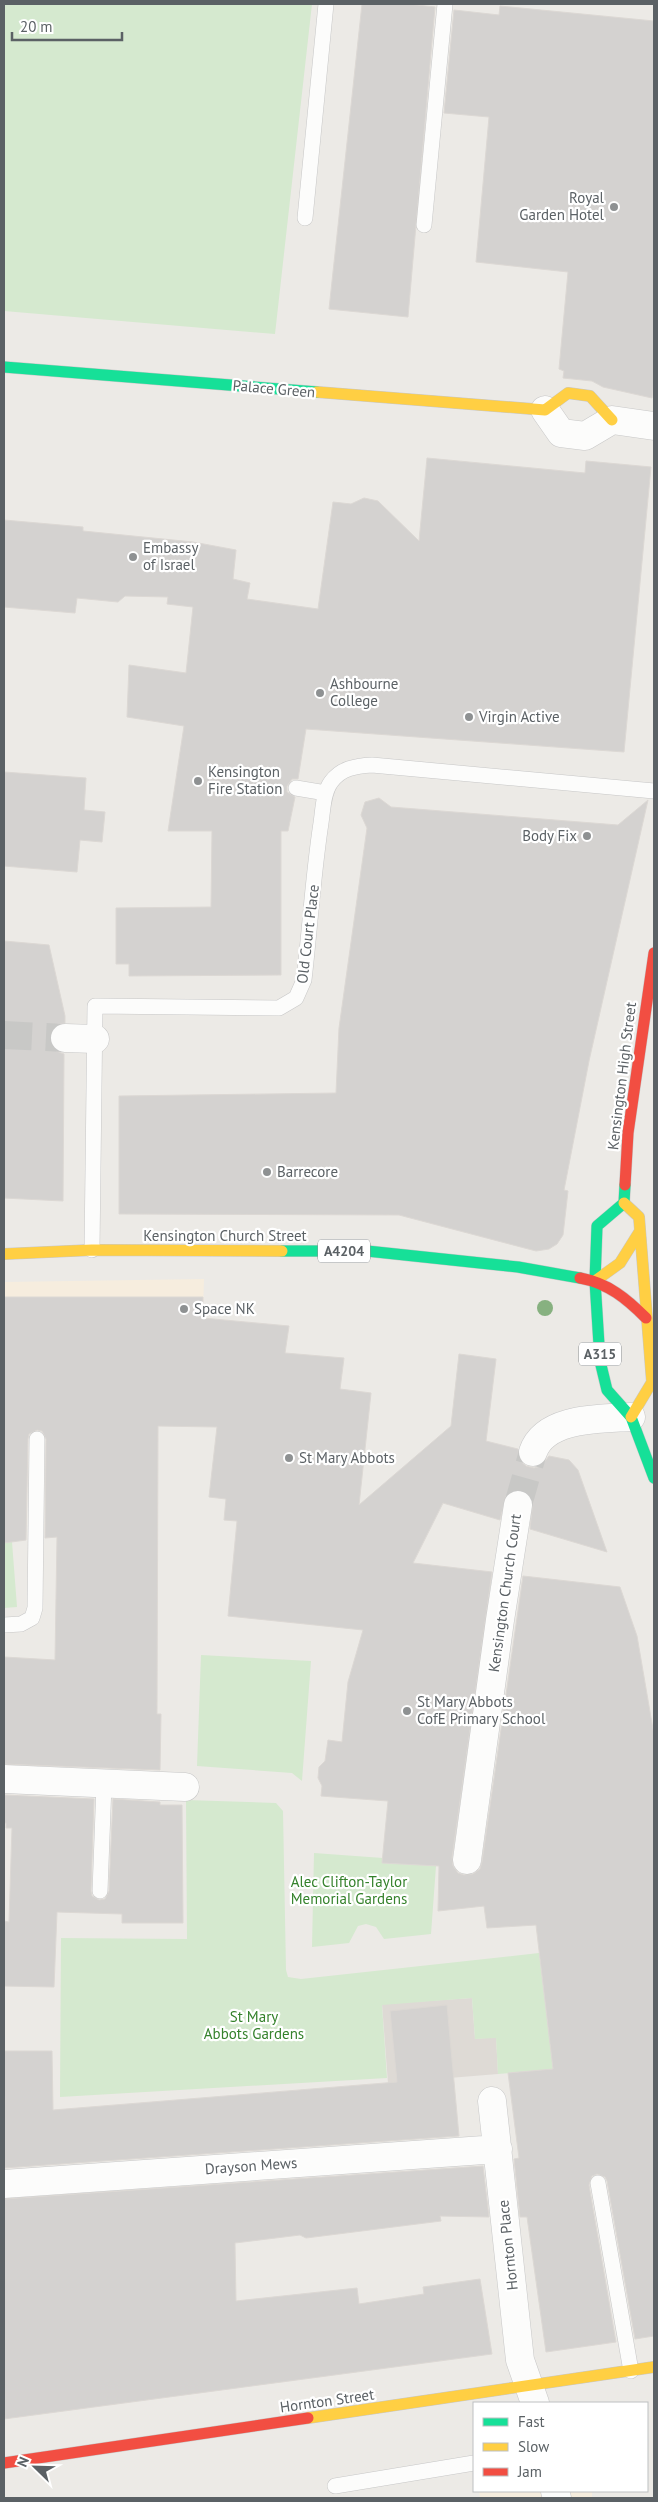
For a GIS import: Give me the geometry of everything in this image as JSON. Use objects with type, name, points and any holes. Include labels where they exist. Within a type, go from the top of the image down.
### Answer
[{"type":"main road","name":"Palace Green","points":[[4,367],[545,410]]},
{"type":"main road","points":[[545,410],[568,393],[590,396],[612,420]]},
{"type":"main road","name":"Kensington High Street","points":[[624,1203],[628,1133],[653,968]]},
{"type":"main road","points":[[624,1203],[639,1217],[646,1285],[646,1318],[652,1382],[631,1417]]},
{"type":"main road","name":"A315","points":[[624,1203],[597,1226],[595,1281],[600,1361],[607,1390],[631,1417],[654,1478]]},
{"type":"main road","points":[[595,1281],[620,1263],[640,1231]]},
{"type":"main road","name":"Kensington Church Street","points":[[4,1254],[92,1250],[367,1251],[518,1267],[595,1281]]},
{"type":"main road","name":"A4204","points":[[595,1281],[625,1298],[646,1318]]},
{"type":"main road","name":"Hornton Street","points":[[477,2402],[532,2395],[654,2367]]},
{"type":"main road","name":"Hornton Street","points":[[4,2462],[473,2402]]},
{"type":"street","points":[[545,410],[561,432],[569,434],[585,436],[612,420],[654,426]]},
{"type":"street","points":[[64,1038],[95,1039]]},
{"type":"street","points":[[532,1452],[536,1442],[554,1429],[586,1420],[631,1417]]},
{"type":"street","name":"Kensington Church Court","points":[[467,1860],[518,1505]]},
{"type":"street","points":[[4,1779],[185,1787]]},
{"type":"street","name":"Hornton Place","points":[[492,2101],[520,2360],[532,2395]]},
{"type":"street","name":"Drayson Mews","points":[[4,2184],[498,2149]]},
{"type":"lane","points":[[305,218],[326,4]]},
{"type":"lane","points":[[424,225],[445,4]]},
{"type":"lane","name":"Old Court Place","points":[[92,1250],[95,1006],[279,1008],[296,998],[304,980],[318,846],[326,793],[330,782],[340,772],[354,766],[372,765],[654,791]]},
{"type":"lane","points":[[296,788],[326,793]]},
{"type":"lane","points":[[4,1625],[22,1624],[32,1618],[35,1608],[37,1440]]},
{"type":"lane","points":[[100,1891],[104,1784]]},
{"type":"lane","points":[[598,2183],[631,2371]]},
{"type":"lane","points":[[335,2486],[473,2463]]},
{"type":"shaded area","points":[[204,1279],[201,1377],[4,1376],[4,1282]]},
{"type":"shaded area","points":[[472,1998],[475,2039],[496,2037],[498,2074],[388,2083],[382,2004]]},
{"type":"shaded area","points":[[479,2492],[592,2492],[592,2498],[480,2498]]},
{"type":"green space","points":[[4,4],[312,4],[275,334],[4,311]]},
{"type":"green space","points":[[12,1542],[17,1607],[4,1608],[4,1543]]},
{"type":"green space","points":[[201,1655],[311,1661],[302,1781],[292,1773],[197,1766]]},
{"type":"green space","name":"St Mary Abbots Gardens","points":[[186,1800],[276,1803],[283,1811],[286,1970],[288,1977],[301,1979],[539,1953],[553,2069],[498,2074],[496,2038],[475,2039],[472,1998],[382,2005],[387,2078],[60,2097],[61,1938],[187,1939]]},
{"type":"green space","name":"Alec Clifton-Taylor Memorial Gardens","points":[[314,1853],[383,1858],[382,1863],[436,1866],[431,1934],[384,1939],[376,1927],[366,1924],[358,1926],[349,1943],[312,1947]]},
{"type":"building","points":[[362,4],[408,4],[435,7],[408,317],[329,309]]},
{"type":"building","name":"Royal Garden Hotel","points":[[500,6],[654,21],[654,381],[652,398],[603,387],[592,381],[563,378],[564,371],[559,369],[568,272],[476,262],[489,117],[444,113],[454,10],[499,15]]},
{"type":"building","points":[[427,458],[585,473],[586,461],[651,467],[624,752],[306,729],[298,779],[292,779],[287,786],[287,792],[295,797],[288,831],[281,831],[281,975],[129,976],[129,964],[116,964],[116,908],[211,907],[212,831],[168,831],[184,726],[127,717],[129,665],[186,673],[193,607],[167,604],[168,597],[125,596],[118,602],[77,598],[75,613],[4,607],[4,520],[83,527],[83,531],[193,542],[236,550],[233,579],[250,583],[247,599],[318,609],[333,502],[351,504],[364,498],[378,501],[419,541]]},
{"type":"building","points":[[4,772],[86,778],[84,810],[105,812],[102,842],[80,840],[77,872],[4,866]]},
{"type":"building","points":[[379,798],[391,807],[618,825],[648,800],[589,1061],[564,1190],[568,1191],[563,1235],[557,1244],[549,1249],[536,1251],[399,1215],[119,1214],[119,1096],[336,1093],[339,1028],[367,828],[361,815],[365,802]]},
{"type":"building","points":[[4,941],[49,945],[65,1016],[65,1023],[57,1024],[52,1029],[49,1038],[51,1045],[56,1051],[64,1054],[63,1201],[4,1198]]},
{"type":"building","points":[[4,1297],[203,1297],[203,1318],[289,1326],[285,1353],[344,1358],[340,1389],[371,1393],[359,1505],[451,1426],[459,1354],[496,1359],[486,1441],[518,1449],[519,1460],[526,1466],[534,1468],[541,1466],[549,1456],[569,1460],[578,1470],[607,1552],[530,1529],[533,1500],[528,1493],[520,1490],[512,1491],[506,1496],[500,1520],[443,1503],[413,1563],[492,1572],[452,1858],[453,1866],[458,1873],[464,1875],[473,1874],[480,1869],[482,1862],[523,1576],[620,1587],[637,1636],[654,1735],[654,2336],[635,2339],[607,2181],[605,2177],[597,2174],[592,2176],[589,2185],[616,2342],[546,2352],[527,2217],[520,2217],[514,2159],[519,2158],[508,2073],[553,2069],[536,1925],[487,1928],[484,1906],[438,1911],[439,1866],[382,1863],[388,1801],[321,1796],[322,1786],[318,1778],[319,1767],[325,1761],[328,1740],[342,1742],[348,1682],[363,1630],[228,1616],[237,1521],[224,1520],[226,1499],[209,1497],[217,1427],[158,1426],[157,1714],[161,1714],[160,1770],[4,1764],[4,1657],[55,1660],[57,1537],[45,1538],[46,1439],[42,1431],[37,1430],[29,1434],[28,1439],[26,1540],[4,1543]]},
{"type":"building","points":[[4,1795],[94,1799],[91,1891],[92,1896],[99,1900],[105,1899],[109,1891],[113,1799],[160,1802],[160,1805],[182,1805],[183,1923],[122,1923],[122,1914],[57,1912],[54,1987],[4,1986],[4,1921],[9,1922],[12,1828],[6,1828],[6,1823],[4,1823]]},
{"type":"building","points":[[447,2005],[459,2136],[4,2168],[4,2051],[52,2051],[53,2110],[397,2082],[390,2011]]},
{"type":"building","points":[[483,2166],[489,2217],[440,2216],[441,2221],[306,2238],[300,2235],[235,2243],[236,2301],[357,2288],[359,2304],[424,2294],[423,2287],[480,2279],[492,2354],[4,2419],[4,2199]]},
{"type":"tunnel","points":[[4,1035],[65,1038]]},
{"type":"tunnel","points":[[518,1505],[533,1452]]},
{"type":"traffic: fast","points":[[4,367],[317,392]]},
{"type":"traffic: fast","points":[[625,1185],[624,1203],[597,1226],[595,1281],[600,1361],[607,1390],[631,1417],[654,1478]]},
{"type":"traffic: fast","points":[[282,1251],[367,1251],[518,1267],[580,1278]]},
{"type":"traffic: slow","points":[[317,392],[545,410],[568,393],[590,396],[612,420]]},
{"type":"traffic: slow","points":[[624,1203],[639,1217],[652,1382],[631,1417]]},
{"type":"traffic: slow","points":[[595,1281],[620,1263],[640,1231]]},
{"type":"traffic: slow","points":[[4,1254],[92,1250],[282,1251]]},
{"type":"traffic: slow","points":[[308,2418],[654,2367]]},
{"type":"traffic: jam","points":[[625,1185],[628,1133],[654,953]]},
{"type":"traffic: jam","points":[[580,1278],[608,1288],[632,1304],[646,1318]]},
{"type":"traffic: jam","points":[[4,2463],[308,2418]]},
{"type":"place","name":"Royal Garden Hotel","points":[[614,207]]},
{"type":"place","name":"Embassy of Israel","points":[[133,557]]},
{"type":"place","name":"Ashbourne College","points":[[320,693]]},
{"type":"place","name":"Virgin Active","points":[[469,717]]},
{"type":"place","name":"Kensington Fire Station","points":[[198,781]]},
{"type":"place","name":"Body Fix","points":[[587,836]]},
{"type":"place","name":"Barrecore","points":[[267,1172]]},
{"type":"place","name":"Space NK","points":[[184,1309]]},
{"type":"place","name":"St Mary Abbots","points":[[289,1458]]},
{"type":"place","name":"St Mary Abbots CofE Primary School","points":[[407,1711]]}]
